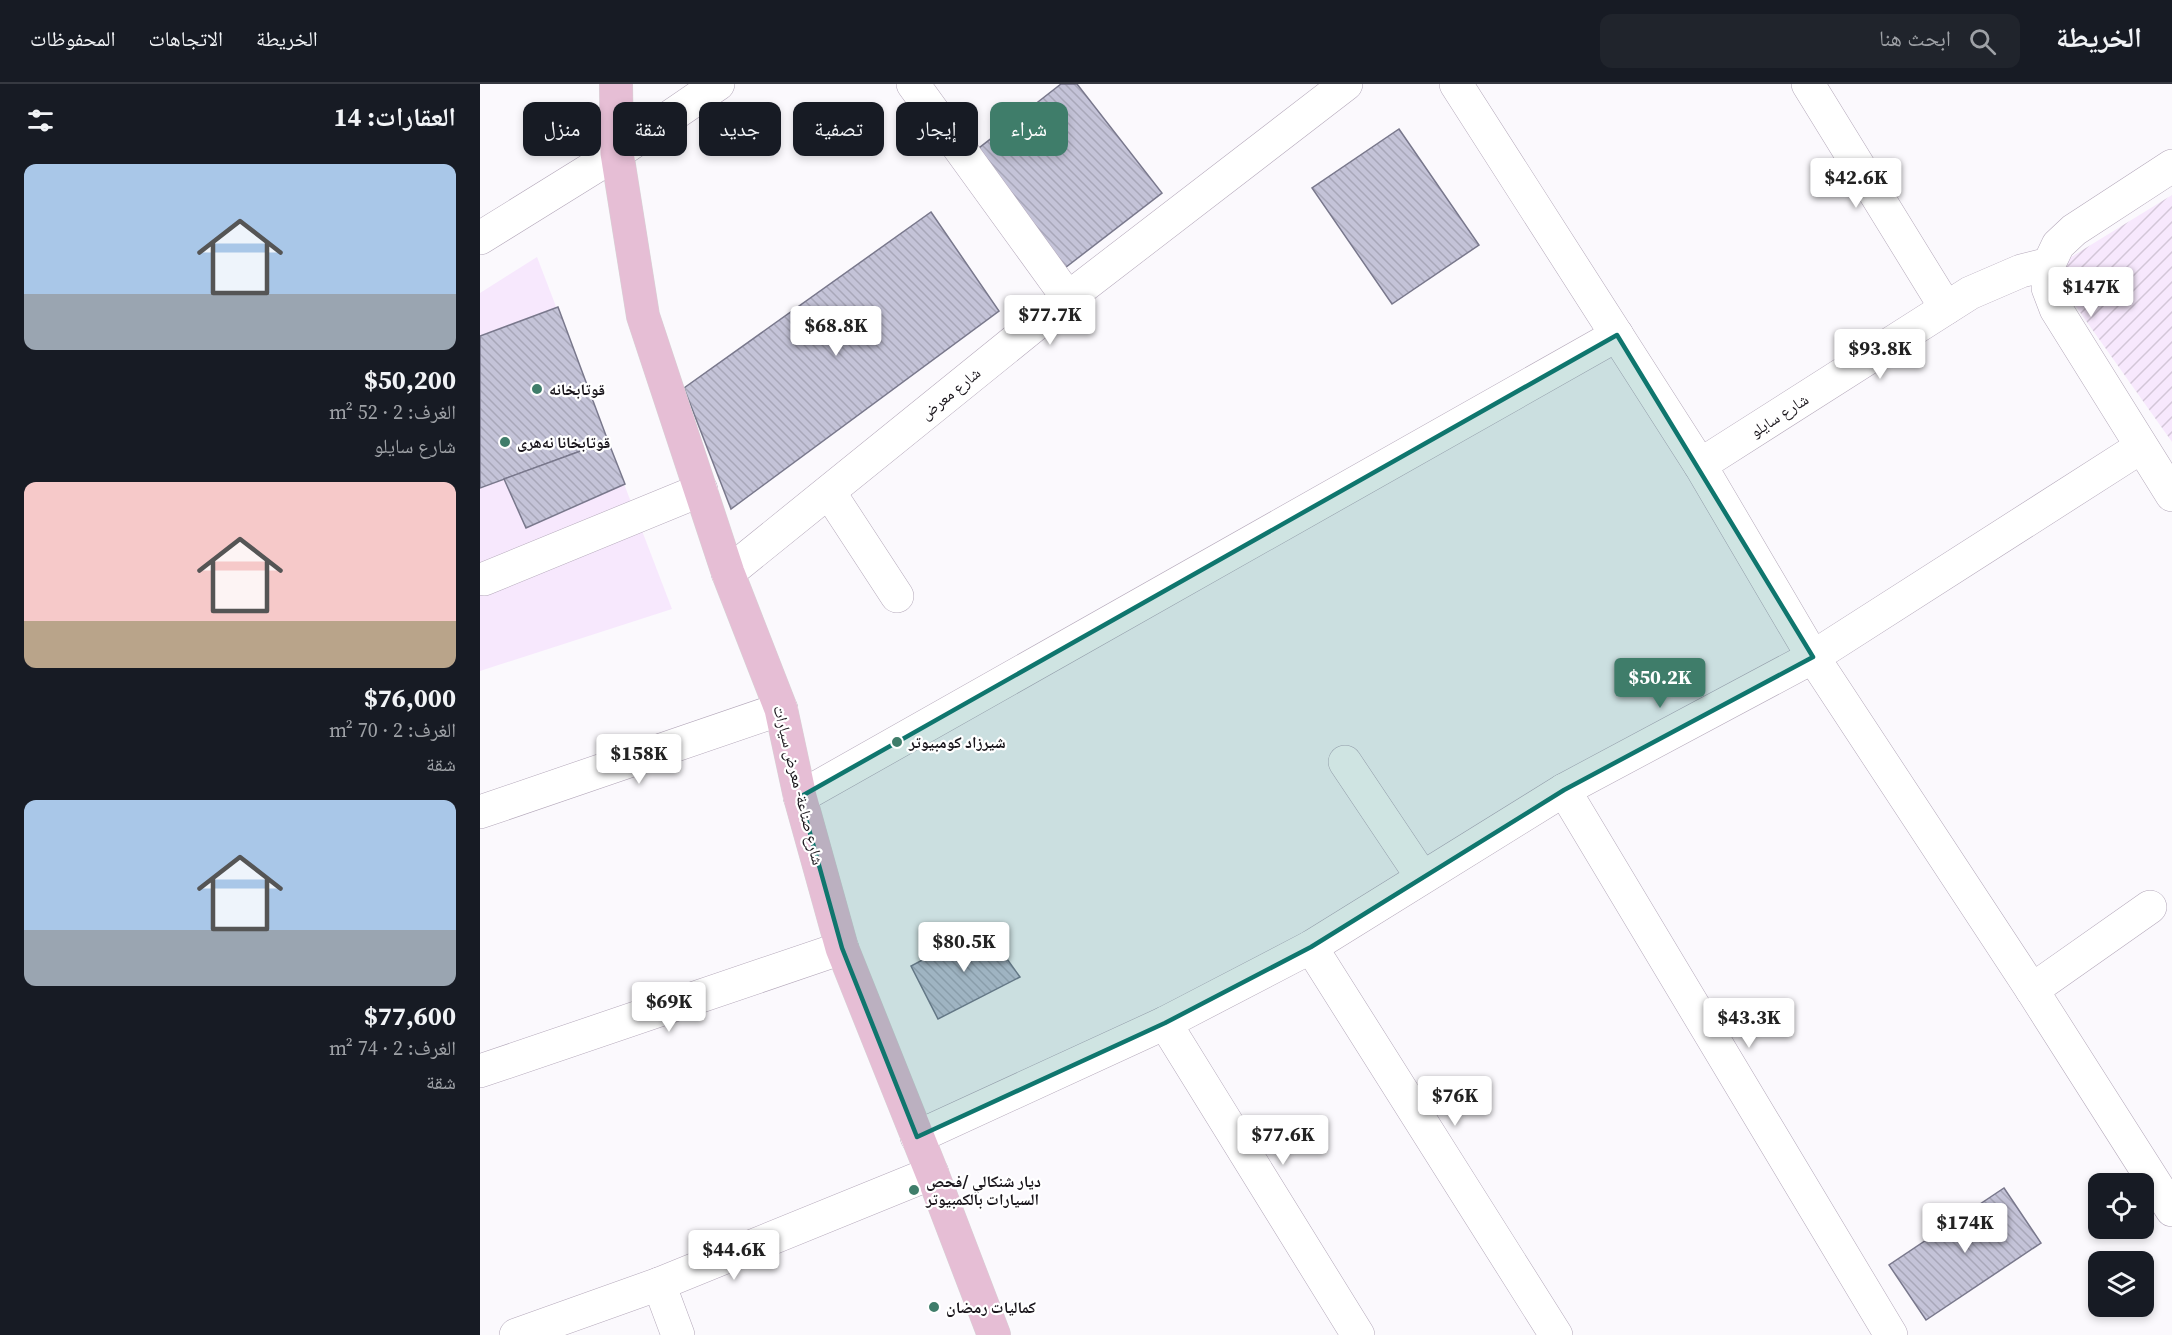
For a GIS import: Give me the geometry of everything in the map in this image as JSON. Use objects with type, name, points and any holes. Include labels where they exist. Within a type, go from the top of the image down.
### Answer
[{"type":"main road","name":"شارع صناعة- معرض سيارات","points":[[616,84],[616,102]]},
{"type":"main road","name":"شارع صناعة- معرض سيارات","points":[[617,156],[643,316],[728,573],[781,709],[800,797],[842,948],[932,1173],[993,1335]]},
{"type":"street","points":[[687,105],[718,84]]},
{"type":"street","points":[[913,84],[1068,298]]},
{"type":"street","points":[[1456,84],[1700,465],[1813,657],[2032,990],[2172,1210]]},
{"type":"street","points":[[1808,84],[1946,308]]},
{"type":"street","name":"شارع معرض","points":[[728,573],[1331,89]]},
{"type":"street","points":[[480,238],[613,155]]},
{"type":"street","points":[[2172,166],[2074,230],[2058,245],[2049,264],[2048,288],[2056,309],[2172,495]]},
{"type":"street","name":"شارع سايلو","points":[[1700,465],[1946,308],[1995,282],[2049,264]]},
{"type":"street","points":[[800,797],[1617,335]]},
{"type":"street","points":[[917,1137],[1165,1023],[1311,947],[1564,790],[1813,657],[2141,447]]},
{"type":"street","points":[[484,579],[701,490]]},
{"type":"street","points":[[829,492],[897,596]]},
{"type":"street","points":[[480,812],[781,709]]},
{"type":"street","points":[[1345,762],[1422,877]]},
{"type":"street","points":[[1564,790],[1891,1335]]},
{"type":"street","points":[[2032,990],[2150,907]]},
{"type":"street","points":[[1311,947],[1556,1335]]},
{"type":"street","points":[[480,1071],[842,948]]},
{"type":"street","points":[[1165,1023],[1358,1335]]},
{"type":"street","points":[[516,1335],[659,1284],[932,1173]]},
{"type":"street","points":[[659,1284],[678,1335]]},
{"type":"highlighted area","points":[[1617,335],[1813,657],[1564,790],[1311,947],[1165,1023],[917,1137],[842,948],[800,797]]},
{"type":"shaded area","points":[[2172,195],[2172,442],[2050,270]]},
{"type":"shaded area","points":[[537,257],[672,609],[480,671],[480,293]]},
{"type":"building","points":[[1061,84],[1077,84],[1162,193],[1061,271],[971,156],[978,156],[978,149],[990,139],[990,156],[1068,156],[1068,102],[1038,102]]},
{"type":"building","points":[[1399,129],[1479,245],[1392,304],[1312,188]]},
{"type":"building","points":[[931,212],[999,311],[731,509],[684,388]]},
{"type":"building","points":[[558,307],[608,441],[480,488],[480,336]]},
{"type":"building","points":[[608,441],[625,484],[526,528],[504,479]]},
{"type":"building","points":[[984,927],[1020,977],[938,1019],[911,966]]},
{"type":"building","points":[[2004,1188],[2041,1243],[1926,1320],[1889,1265]]},
{"type":"place","name":"قوتابخانه","points":[[537,389]]},
{"type":"place","name":"قوتابخانا نەهری","points":[[505,442]]},
{"type":"place","name":"شيرزاد كومبيوتر","points":[[897,742]]},
{"type":"place","name":"ديار شنكالي /فحص السيارات بالكمبيوتر","points":[[914,1190]]},
{"type":"place","name":"كماليات رمضان","points":[[934,1307]]}]
